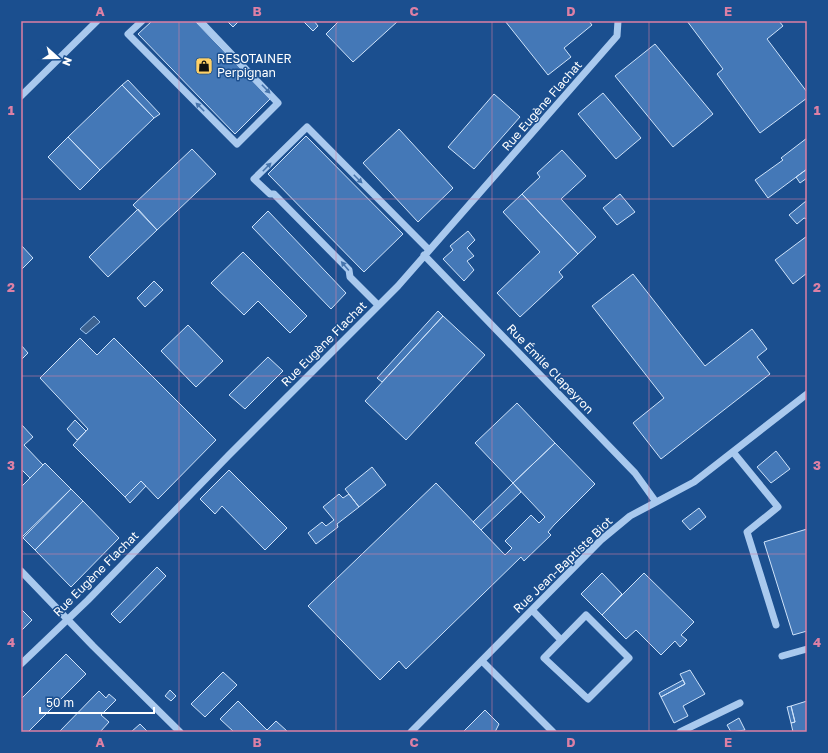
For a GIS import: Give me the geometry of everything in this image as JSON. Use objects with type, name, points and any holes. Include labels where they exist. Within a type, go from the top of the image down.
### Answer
[{"type":"street","points":[[21,96],[96,21]]},
{"type":"street","points":[[142,21],[128,34],[237,144],[278,103],[200,21]]},
{"type":"street","name":"Rue Eugène Flachat","points":[[21,664],[88,600],[378,305],[427,252],[617,36],[618,21]]},
{"type":"street","name":"Rue Émile Clapeyron","points":[[378,305],[350,277],[349,270],[274,194],[270,194],[254,179],[307,126],[635,473],[656,502]]},
{"type":"street","name":"Rue Jean-Baptiste Biot","points":[[411,732],[601,540],[630,516],[694,482],[807,394]]},
{"type":"street","points":[[733,452],[778,507],[747,532],[776,625]]},
{"type":"street","points":[[21,571],[68,618],[93,646],[180,732]]},
{"type":"street","points":[[532,610],[561,640]]},
{"type":"street","points":[[586,615],[629,658],[588,699],[544,658],[561,640],[586,615]]},
{"type":"street","points":[[782,656],[807,649]]},
{"type":"street","points":[[482,661],[553,732]]},
{"type":"street","points":[[680,732],[740,703]]},
{"type":"water","points":[[94,316],[100,322],[86,334],[80,329]]},
{"type":"building","name":"RESOTAINER Perpignan","points":[[152,21],[195,21],[270,99],[235,134],[138,34]]},
{"type":"building","points":[[227,21],[239,21],[233,27]]},
{"type":"building","points":[[303,21],[314,21],[318,26],[313,31]]},
{"type":"building","points":[[339,21],[398,21],[353,62],[326,34]]},
{"type":"building","points":[[505,21],[589,21],[592,25],[564,48],[571,57],[548,75]]},
{"type":"building","points":[[687,21],[779,21],[783,26],[767,39],[807,92],[807,98],[760,133],[717,74],[723,69]]},
{"type":"building","points":[[655,44],[713,114],[673,147],[615,76]]},
{"type":"building","points":[[128,80],[160,114],[154,118],[122,85]]},
{"type":"building","points":[[122,85],[154,118],[100,170],[68,137]]},
{"type":"building","points":[[603,93],[641,138],[616,159],[578,114]]},
{"type":"building","points":[[494,94],[520,117],[474,169],[448,147]]},
{"type":"building","points":[[399,129],[453,188],[418,222],[363,163]]},
{"type":"building","points":[[306,136],[403,234],[364,272],[268,174]]},
{"type":"building","points":[[68,137],[100,170],[80,190],[48,157]]},
{"type":"building","points":[[807,138],[807,169],[768,198],[755,180],[783,160],[781,158]]},
{"type":"building","points":[[192,149],[216,174],[157,230],[133,205]]},
{"type":"building","points":[[562,150],[586,176],[561,199],[596,237],[578,254],[522,194],[540,177],[537,173]]},
{"type":"building","points":[[807,169],[807,178],[800,183],[796,177]]},
{"type":"building","points":[[522,194],[578,254],[559,272],[563,277],[520,317],[497,293],[540,252],[503,212]]},
{"type":"building","points":[[620,194],[635,212],[617,225],[603,208]]},
{"type":"building","points":[[806,201],[807,219],[804,218],[797,224],[789,215]]},
{"type":"building","points":[[138,209],[157,230],[108,277],[89,257]]},
{"type":"building","points":[[268,211],[346,293],[331,309],[252,227]]},
{"type":"building","points":[[468,231],[475,240],[467,248],[474,256],[467,261],[474,270],[464,281],[443,259],[453,250],[450,246]]},
{"type":"building","points":[[807,236],[807,273],[793,284],[775,260]]},
{"type":"building","points":[[21,245],[33,258],[21,270]]},
{"type":"building","points":[[243,252],[307,316],[290,333],[258,301],[244,315],[211,283]]},
{"type":"building","points":[[633,274],[705,366],[752,329],[767,349],[757,357],[770,374],[661,459],[633,423],[664,398],[592,306]]},
{"type":"building","points":[[154,281],[163,290],[145,307],[137,298]]},
{"type":"building","points":[[438,311],[443,316],[382,382],[377,378]]},
{"type":"building","points":[[443,316],[485,355],[406,440],[365,401]]},
{"type":"building","points":[[188,325],[223,361],[196,387],[161,351]]},
{"type":"building","points":[[80,338],[97,355],[114,338],[216,440],[158,499],[141,481],[125,497],[73,445],[88,429],[40,378]]},
{"type":"building","points":[[21,345],[28,353],[21,360]]},
{"type":"building","points":[[268,357],[283,371],[245,409],[229,395]]},
{"type":"building","points":[[517,403],[555,443],[513,483],[475,443]]},
{"type":"building","points":[[75,420],[86,431],[77,440],[67,429]]},
{"type":"building","points":[[21,424],[33,437],[24,445],[43,465],[30,478],[21,469]]},
{"type":"building","points":[[555,443],[595,484],[554,525],[548,532],[551,535],[524,561],[521,557],[406,669],[399,661],[380,680],[308,606],[436,483],[505,555],[512,548],[505,541],[531,515],[539,523],[545,517],[513,483]]},
{"type":"building","points":[[776,451],[790,469],[771,483],[757,467]]},
{"type":"building","points":[[45,463],[71,489],[22,537],[21,487]]},
{"type":"building","points":[[372,467],[386,485],[359,507],[345,489]]},
{"type":"building","points":[[229,470],[287,528],[265,550],[222,506],[215,514],[200,499]]},
{"type":"building","points":[[141,481],[146,486],[130,503],[125,497]]},
{"type":"building","points":[[513,483],[521,492],[481,530],[473,522]]},
{"type":"building","points":[[71,489],[83,501],[35,550],[23,538]]},
{"type":"building","points":[[339,494],[343,498],[349,494],[359,507],[337,524],[338,527],[316,544],[308,533],[322,522],[326,526],[334,520],[323,507]]},
{"type":"building","points":[[83,501],[119,538],[71,587],[35,550]]},
{"type":"building","points":[[699,508],[706,517],[690,530],[682,521]]},
{"type":"building","points":[[807,529],[807,631],[793,635],[764,542]]},
{"type":"building","points":[[157,567],[166,576],[120,623],[111,614]]},
{"type":"building","points":[[602,573],[622,594],[602,615],[581,594]]},
{"type":"building","points":[[644,573],[694,622],[681,635],[687,640],[680,647],[675,641],[661,655],[636,630],[626,639],[602,615]]},
{"type":"building","points":[[21,609],[32,620],[21,631]]},
{"type":"building","points":[[66,654],[86,674],[28,732],[21,732],[21,699]]},
{"type":"building","points":[[690,670],[705,694],[683,706],[688,716],[674,723],[661,697],[685,684],[680,674]]},
{"type":"building","points":[[223,672],[237,685],[205,717],[191,704]]},
{"type":"building","points":[[683,680],[685,684],[661,697],[659,693]]},
{"type":"building","points":[[170,690],[176,696],[171,701],[165,696]]},
{"type":"building","points":[[99,691],[106,698],[109,694],[116,700],[101,715],[109,722],[100,732],[59,732]]},
{"type":"building","points":[[238,701],[267,730],[276,721],[287,731],[234,732],[220,719]]},
{"type":"building","points":[[807,701],[807,732],[793,732],[791,723],[795,722],[791,706]]},
{"type":"building","points":[[791,706],[795,722],[791,723],[787,707]]},
{"type":"building","points":[[485,710],[499,724],[495,732],[465,732],[464,731]]},
{"type":"building","points":[[739,718],[745,730],[731,732],[727,725]]},
{"type":"building","points":[[140,724],[148,732],[131,732]]},
{"type":"place","name":"RESOTAINER Perpignan","points":[[204,66]]}]
